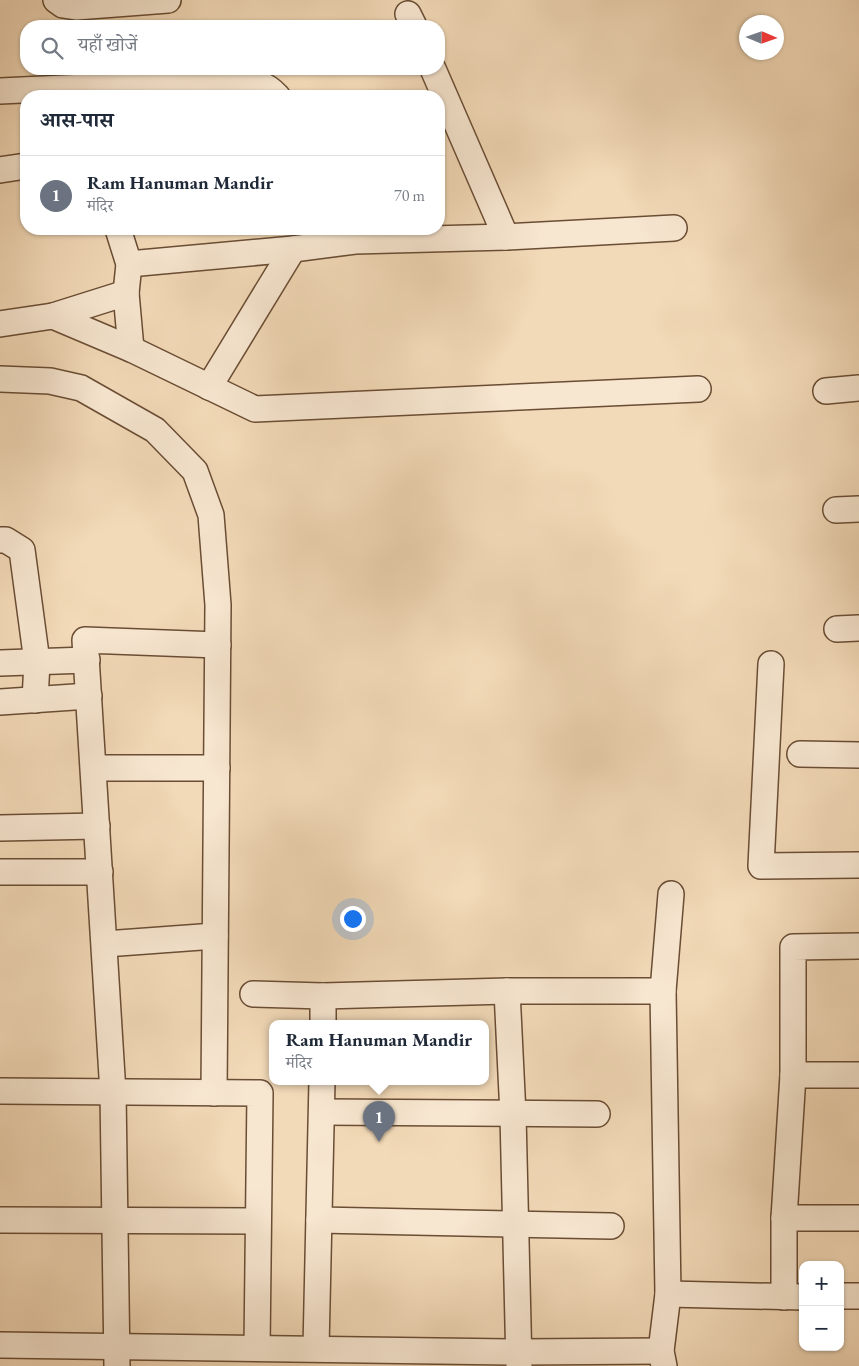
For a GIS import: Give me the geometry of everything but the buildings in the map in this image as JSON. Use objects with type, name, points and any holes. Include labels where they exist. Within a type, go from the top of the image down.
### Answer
[{"type":"street","points":[[56,0],[63,5],[76,7],[168,0]]},
{"type":"street","points":[[436,75],[442,90]]},
{"type":"street","points":[[21,90],[235,80],[250,80],[264,85],[269,90]]},
{"type":"street","points":[[0,91],[20,90]]},
{"type":"street","points":[[445,97],[506,237]]},
{"type":"street","points":[[0,170],[20,167]]},
{"type":"street","points":[[129,264],[293,249],[352,235],[506,237],[674,228]]},
{"type":"street","points":[[120,235],[129,264],[126,293],[131,349]]},
{"type":"street","points":[[208,387],[293,249]]},
{"type":"street","points":[[0,324],[53,316],[126,293]]},
{"type":"street","points":[[53,316],[131,349],[255,409],[698,389]]},
{"type":"street","points":[[0,378],[50,381],[81,388],[155,430],[195,471],[211,515],[218,605],[214,1093]]},
{"type":"street","points":[[826,391],[859,388]]},
{"type":"street","points":[[0,540],[6,540],[22,550],[37,662],[35,700]]},
{"type":"street","points":[[116,1355],[116,1221],[113,1093],[98,826],[85,640],[218,646]]},
{"type":"street","points":[[0,663],[86,660]]},
{"type":"street","points":[[771,664],[761,866],[859,865]]},
{"type":"street","points":[[0,702],[89,696]]},
{"type":"street","points":[[800,754],[859,755]]},
{"type":"street","points":[[94,768],[217,768]]},
{"type":"street","points":[[0,828],[98,826]]},
{"type":"street","points":[[0,872],[100,872]]},
{"type":"street","points":[[0,1345],[116,1355],[256,1348],[316,1348],[519,1359],[663,1358],[668,1294],[663,991],[671,894]]},
{"type":"street","points":[[105,944],[215,936]]},
{"type":"street","points":[[668,1294],[794,1297],[784,1218],[793,1075],[793,947],[859,946]]},
{"type":"street","points":[[253,994],[324,996],[663,991]]},
{"type":"street","points":[[507,992],[513,1115],[519,1359]]},
{"type":"street","points":[[323,1020],[324,996]]},
{"type":"street","points":[[793,1075],[859,1075]]},
{"type":"street","points":[[316,1348],[322,1085]]},
{"type":"street","points":[[0,1091],[260,1093],[256,1348]]},
{"type":"street","points":[[322,1112],[513,1115],[597,1114]]},
{"type":"street","points":[[784,1218],[859,1218]]},
{"type":"street","points":[[0,1220],[258,1221]]},
{"type":"street","points":[[319,1220],[612,1226]]},
{"type":"street","points":[[844,1296],[859,1296]]},
{"type":"place","name":"Ram Hanuman Mandir","points":[[379,1142]]}]
